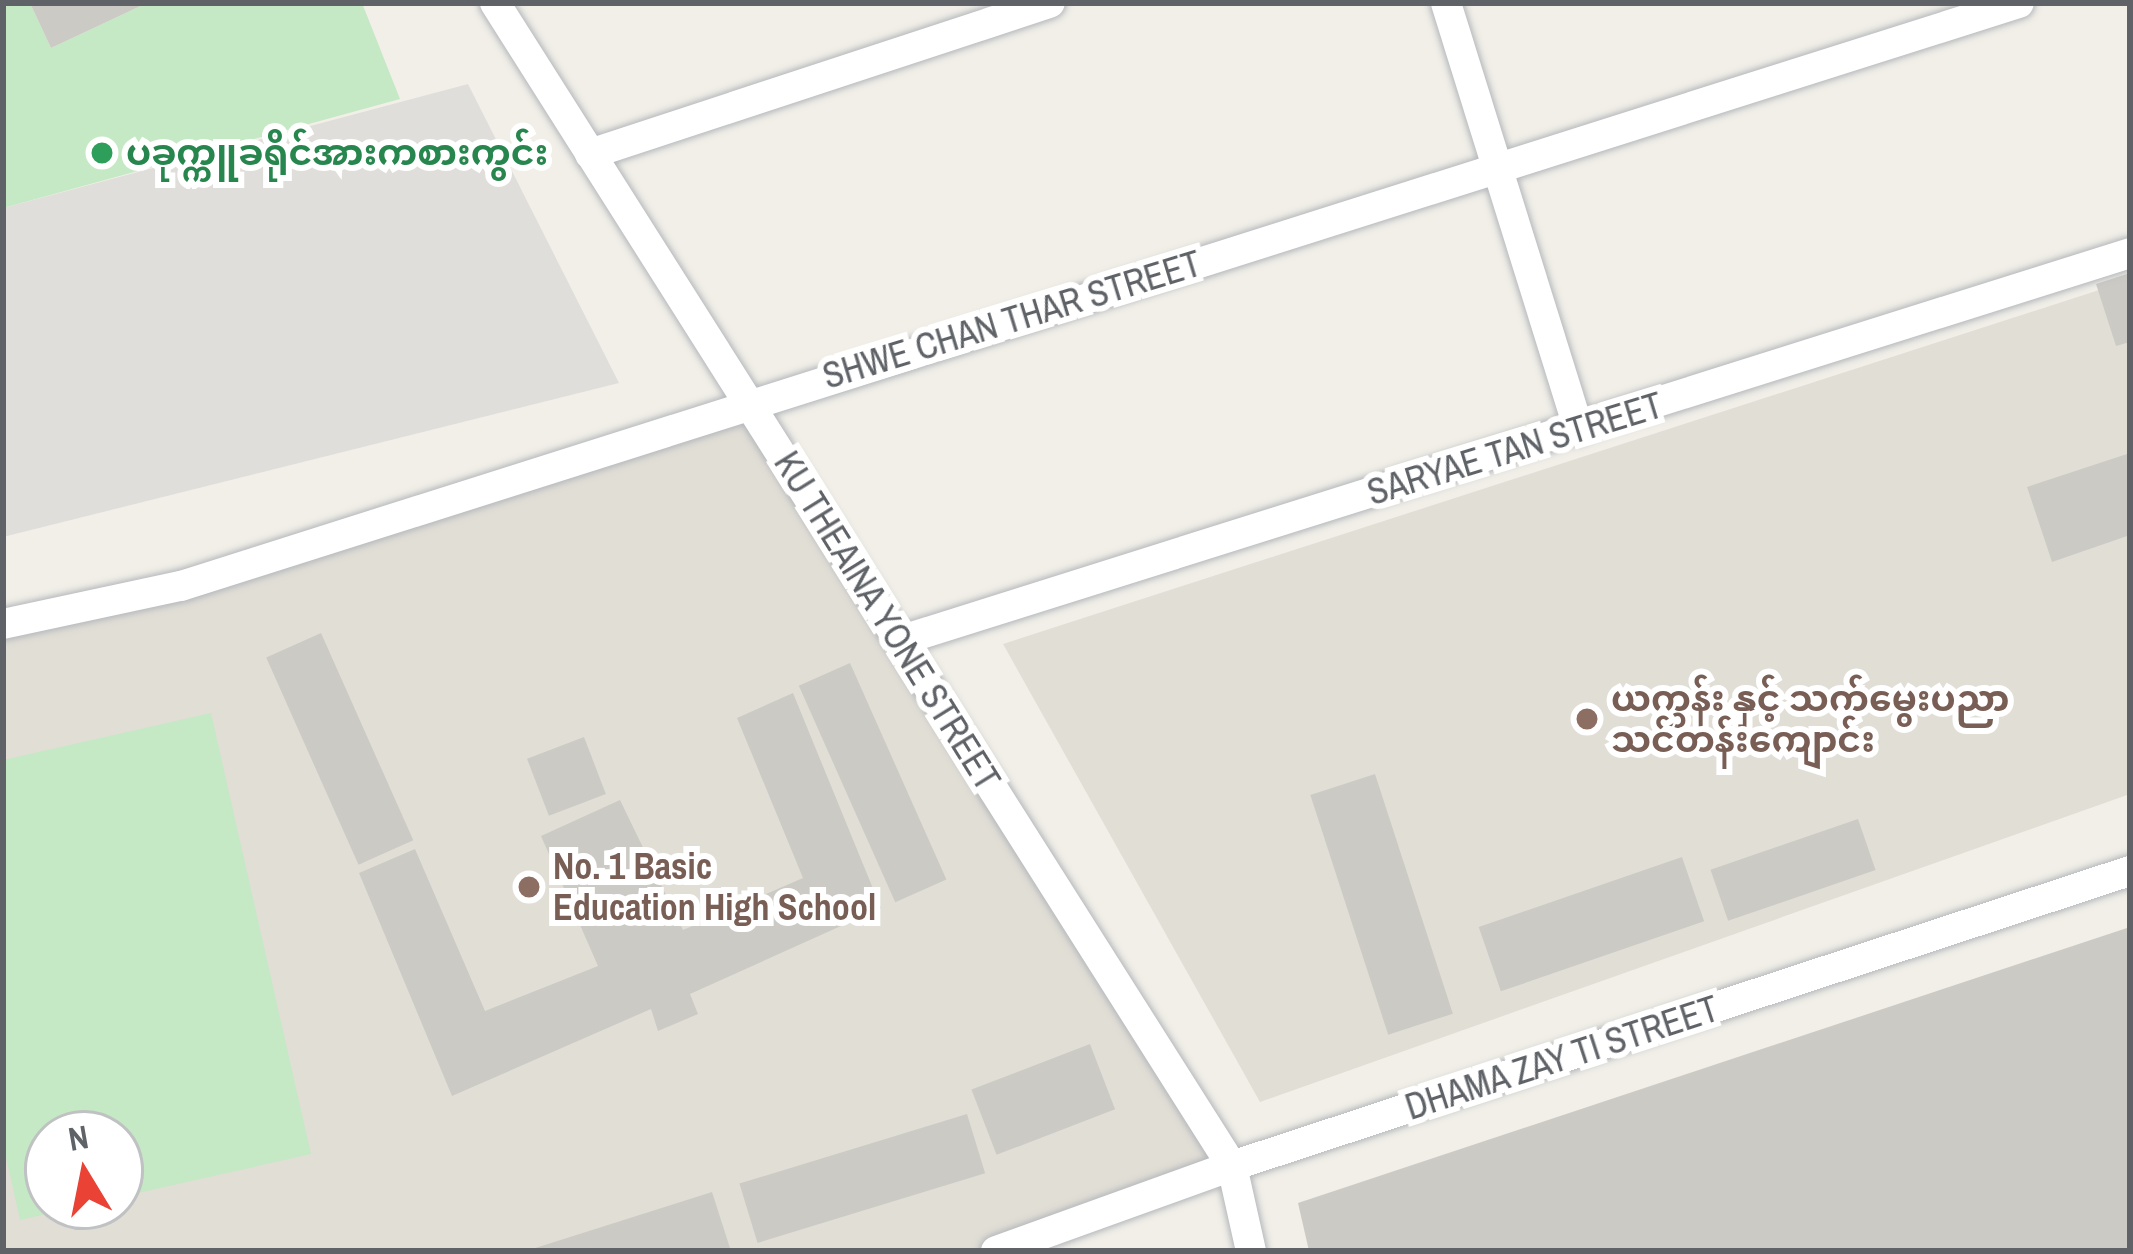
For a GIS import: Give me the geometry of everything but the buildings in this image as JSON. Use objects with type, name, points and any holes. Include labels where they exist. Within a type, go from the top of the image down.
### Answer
[{"type":"street","name":"KU THEAINA YONE STREET","points":[[495,3],[1232,1166],[1251,1251]]},
{"type":"street","points":[[590,154],[1050,3]]},
{"type":"street","points":[[1446,3],[1579,429]]},
{"type":"street","name":"SHWE CHAN THAR STREET","points":[[3,624],[182,586],[2019,3]]},
{"type":"street","name":"SARYAE TAN STREET","points":[[899,641],[2130,253]]},
{"type":"street","name":"DHAMA ZAY TI STREET","points":[[997,1251],[1232,1166],[2130,871]]},
{"type":"shaded area","points":[[468,84],[619,383],[3,537],[3,208]]},
{"type":"shaded area","name":"ယက္ကန်း နှင့် သက်မွေးပညာ သင်တန်းကျောင်း","points":[[2130,280],[2130,794],[1260,1102],[1003,644]]},
{"type":"shaded area","name":"No. 1 Basic Education High School","points":[[748,403],[1232,1166],[996,1251],[3,1251],[3,624]]},
{"type":"green space","name":"ပခုက္ကူခရိုင်အားကစားကွင်း","points":[[3,3],[30,3],[51,48],[147,3],[362,3],[400,99],[3,208]]},
{"type":"green space","points":[[211,713],[311,1154],[144,1192],[144,1110],[24,1110],[24,1219],[20,1220],[3,1144],[3,760]]},
{"type":"place","name":"ပခုက္ကူခရိုင်အားကစားကွင်း","points":[[102,153]]},
{"type":"place","name":"ယက္ကန်း နှင့် သက်မွေးပညာ သင်တန်းကျောင်း","points":[[1587,719]]},
{"type":"place","name":"No. 1 Basic Education High School","points":[[529,887]]}]
